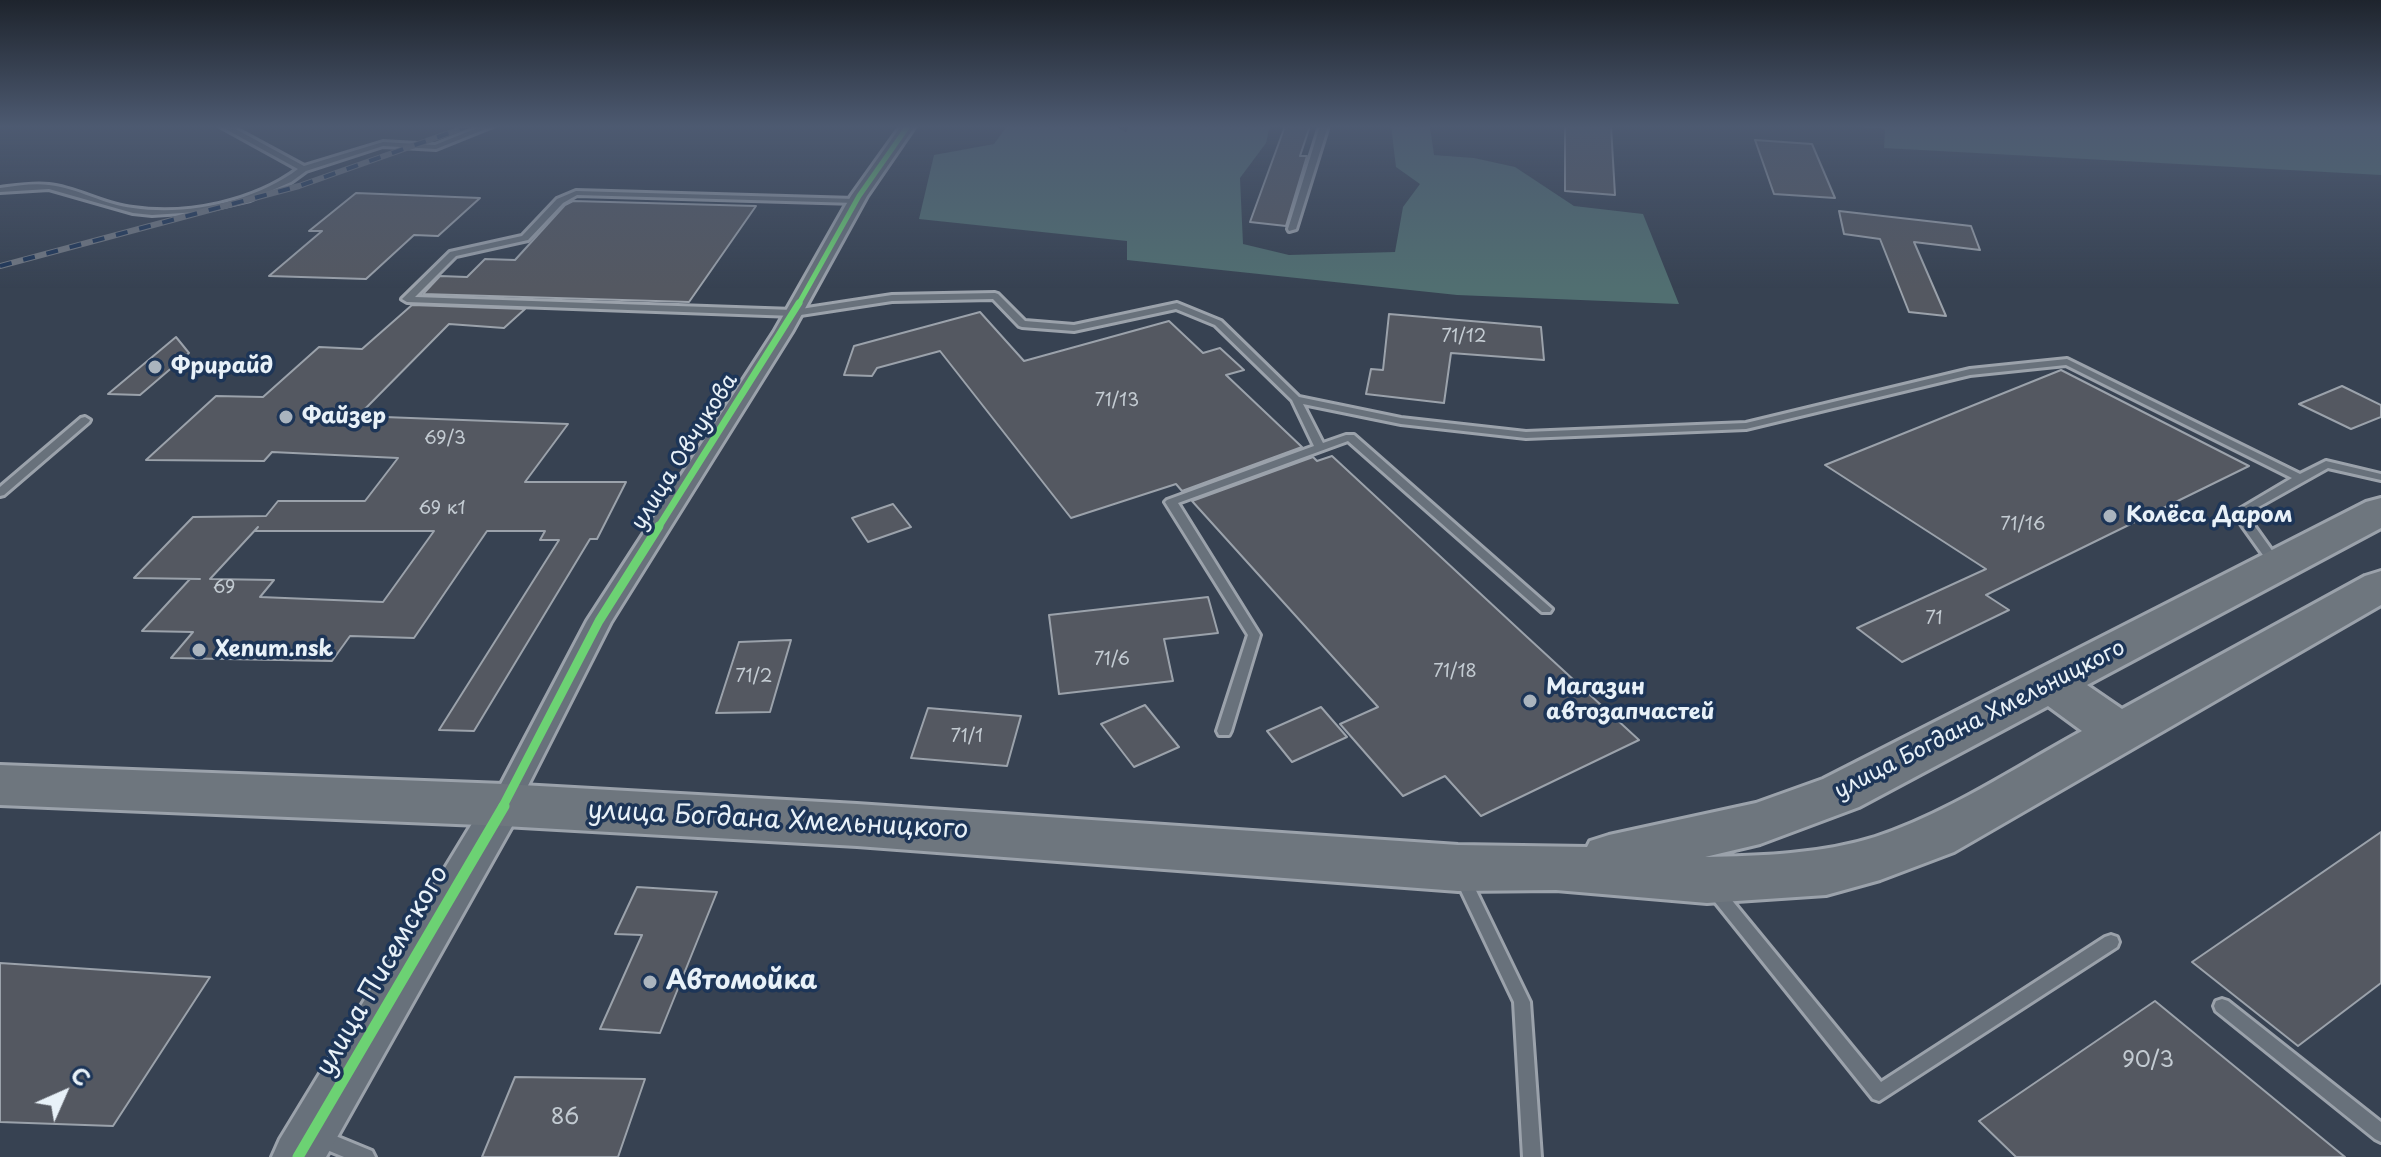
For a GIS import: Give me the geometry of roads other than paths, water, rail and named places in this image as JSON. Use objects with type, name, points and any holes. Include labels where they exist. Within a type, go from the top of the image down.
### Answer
[{"type":"highway","name":"улица Богдана Хмельницкого","points":[[1556,867],[1683,843],[1787,813],[1841,793],[2381,511]]},
{"type":"highway","name":"улица Богдана Хмельницкого","points":[[0,785],[504,805],[857,825],[1458,868],[1556,867],[1707,880],[1826,872],[1880,858],[1935,837],[2381,586]]},
{"type":"highway","points":[[2050,684],[2120,732]]},
{"type":"street","name":"улица Овчукова","points":[[504,805],[599,621],[794,313],[871,180]]},
{"type":"street","name":"улица Писемского","points":[[304,1146],[504,805]]},
{"type":"lane","points":[[0,190],[48,187],[133,211],[181,210],[258,194],[288,180]]},
{"type":"lane","points":[[1292,229],[1307,180]]},
{"type":"lane","points":[[856,201],[576,193],[560,201],[525,238],[453,254],[407,299],[794,313],[892,298],[995,296],[1022,324],[1074,328],[1177,306],[1218,323],[1296,399],[1320,447]]},
{"type":"lane","points":[[1296,399],[1401,421],[1526,435],[1746,426],[1970,372],[2067,362],[2300,478]]},
{"type":"lane","points":[[0,493],[85,420]]},
{"type":"lane","points":[[1224,731],[1254,635],[1171,502],[1350,437],[1546,609]]},
{"type":"lane","points":[[2277,566],[2239,513],[2326,464],[2381,477]]},
{"type":"lane","points":[[1458,868],[1522,1002],[1532,1157]]},
{"type":"lane","points":[[1707,880],[1879,1093],[2111,942]]},
{"type":"lane","points":[[2222,1006],[2381,1133]]},
{"type":"lane","points":[[304,1146],[366,1157]]},
{"type":"railway","points":[[0,266],[316,180]]},
{"type":"place","name":"Фрирайд","points":[[155,367]]},
{"type":"place","name":"Файзер","points":[[286,417]]},
{"type":"place","name":"Колёса Даром","points":[[2110,516]]},
{"type":"place","name":"Xenum.nsk","points":[[199,650]]},
{"type":"place","name":"Магазин автозапчастей","points":[[1530,701]]},
{"type":"place","name":"Автомойка","points":[[650,982]]}]
